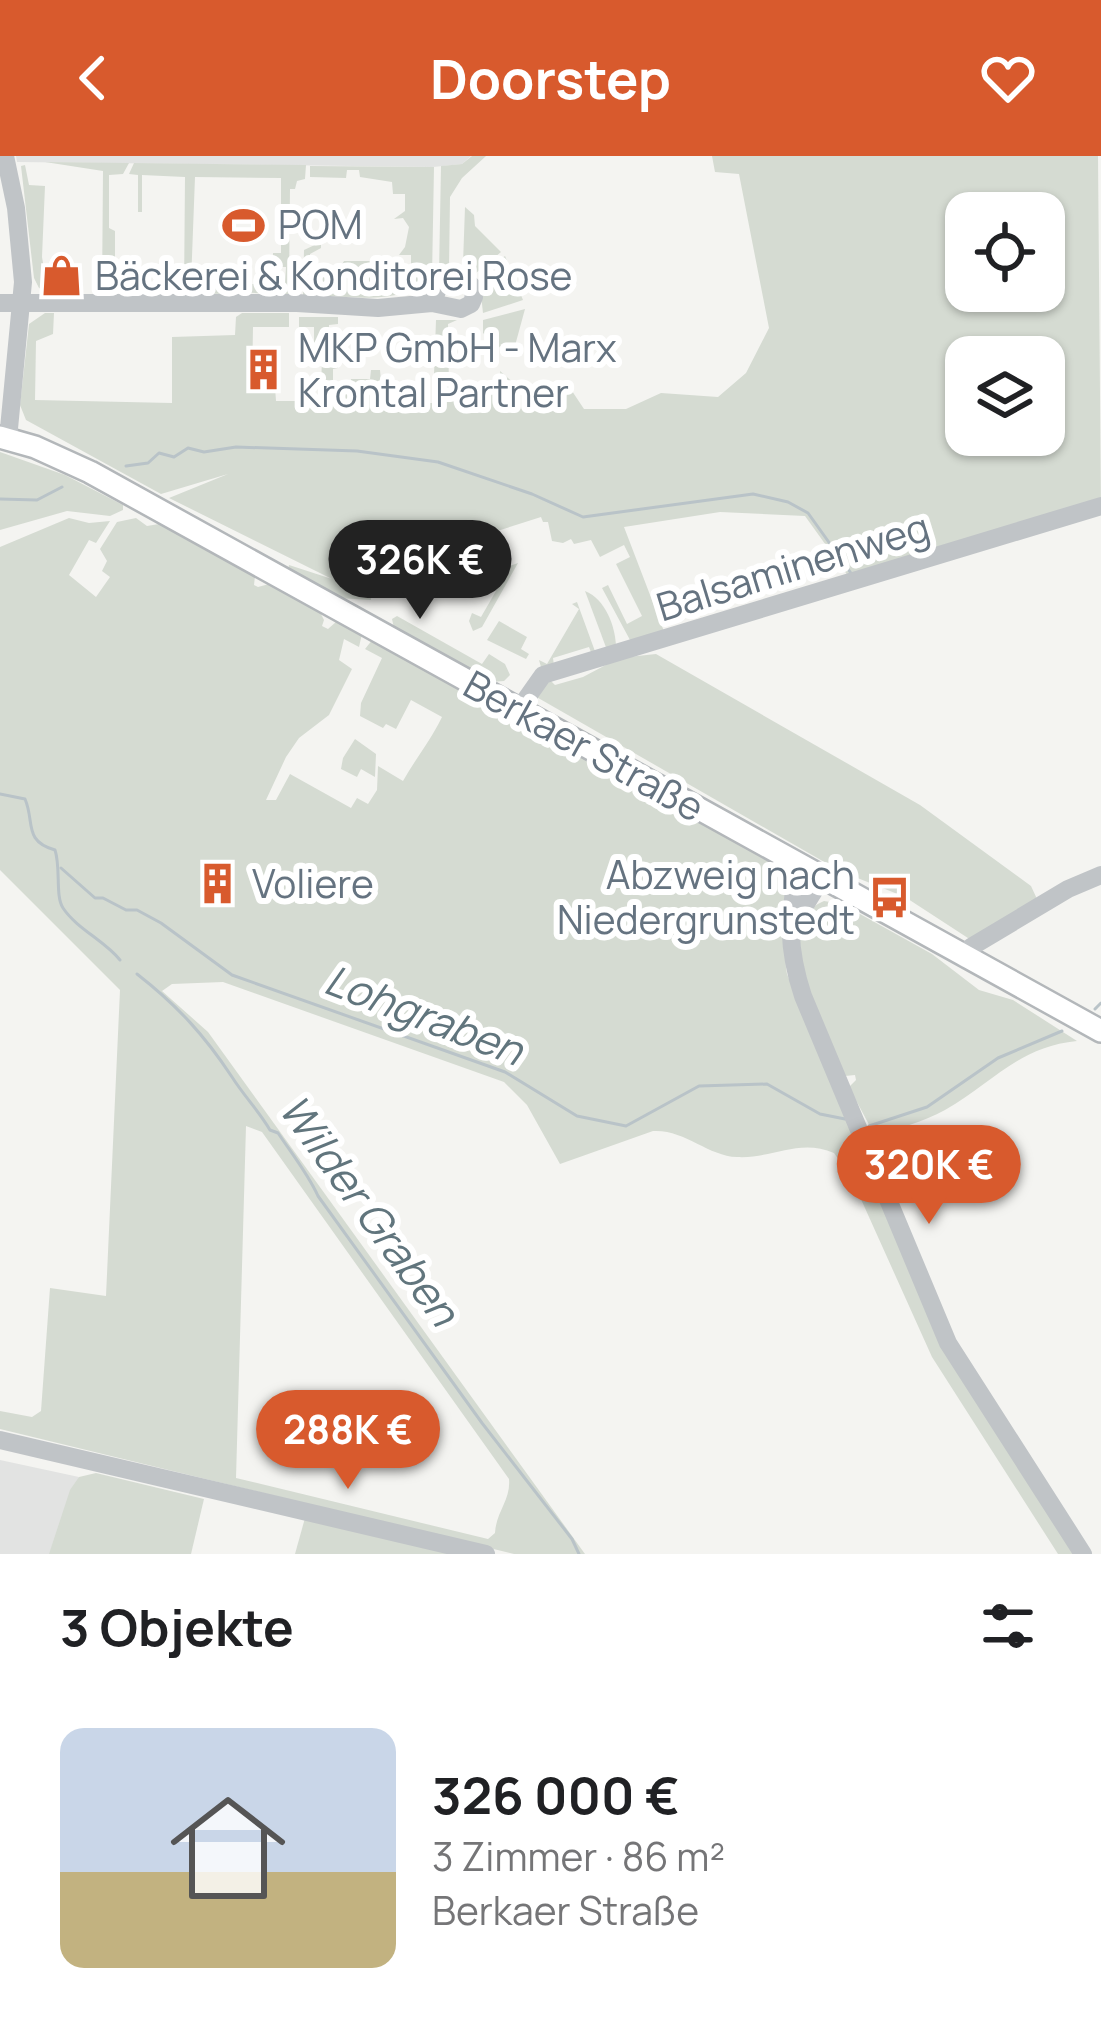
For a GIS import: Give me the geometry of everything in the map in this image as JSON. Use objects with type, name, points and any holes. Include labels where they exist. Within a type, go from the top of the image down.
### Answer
[{"type":"main road","name":"Berkaer Straße","points":[[4,438],[97,476],[1101,1031]]},
{"type":"street","points":[[4,438],[5,396],[22,304],[16,208],[5,156]]},
{"type":"street","points":[[0,303],[378,308],[433,303]]},
{"type":"street","name":"Balsaminenweg","points":[[519,709],[543,675],[1101,506]]},
{"type":"street","points":[[801,866],[792,895],[791,928],[792,963],[803,996],[948,1343],[1083,1554]]},
{"type":"street","points":[[965,958],[971,947],[1068,889],[1101,875]]},
{"type":"street","points":[[791,928],[822,878]]},
{"type":"street","points":[[0,1440],[486,1554]]},
{"type":"shaded area","points":[[16,156],[471,156],[462,164],[433,167],[17,162]]},
{"type":"shaded area","points":[[472,156],[486,156],[450,197],[449,267],[439,273],[441,166],[462,164]]},
{"type":"shaded area","points":[[712,156],[1098,156],[1101,512],[856,587],[805,516],[720,512],[624,527],[665,634],[630,640],[602,588],[608,585],[627,624],[642,616],[616,564],[630,557],[624,545],[600,557],[591,540],[552,541],[548,522],[541,517],[491,533],[501,569],[518,563],[482,627],[473,631],[472,613],[481,617],[496,591],[488,586],[495,573],[443,542],[422,549],[419,541],[410,544],[412,552],[364,561],[342,585],[371,595],[371,600],[338,598],[288,570],[289,565],[332,579],[169,498],[228,474],[161,494],[26,420],[20,405],[29,324],[45,313],[54,313],[53,334],[36,341],[35,400],[172,403],[172,337],[235,335],[236,317],[242,313],[289,313],[289,327],[253,327],[252,386],[275,387],[276,401],[321,401],[322,350],[314,349],[314,327],[299,327],[299,317],[338,317],[338,324],[329,325],[329,360],[338,361],[333,389],[351,389],[351,379],[370,379],[371,370],[380,370],[383,403],[433,403],[436,320],[457,320],[448,324],[449,390],[507,390],[500,371],[526,394],[542,393],[553,383],[554,391],[572,391],[584,409],[626,409],[661,393],[718,397],[746,373],[769,328],[739,174],[715,172]]},
{"type":"shaded area","points":[[45,162],[129,163],[123,174],[109,175],[109,228],[115,231],[115,283],[140,284],[140,293],[102,293],[103,171]]},
{"type":"shaded area","points":[[134,163],[306,165],[305,179],[290,189],[289,285],[294,286],[293,295],[234,292],[239,284],[285,284],[286,267],[273,267],[273,253],[281,253],[281,178],[195,177],[191,283],[216,284],[224,294],[184,293],[185,177],[142,175],[142,212],[138,212],[138,175],[129,174]]},
{"type":"shaded area","points":[[25,165],[29,185],[45,186],[42,257],[48,292],[34,278],[21,166]]},
{"type":"shaded area","points":[[310,166],[434,167],[432,277],[419,287],[388,296],[303,295],[304,250],[321,242],[321,248],[310,254],[310,271],[321,271],[327,265],[328,272],[338,272],[344,261],[370,261],[376,272],[387,272],[387,267],[392,272],[411,272],[411,255],[399,255],[409,227],[403,218],[394,219],[405,211],[405,194],[393,194],[392,182],[360,177],[359,170],[347,170],[346,178],[310,177]]},
{"type":"shaded area","points":[[465,207],[474,215],[475,226],[501,252],[476,273],[463,264]]},
{"type":"shaded area","points":[[505,256],[523,300],[483,313],[479,277]]},
{"type":"shaded area","points":[[525,309],[513,353],[508,354],[483,333],[483,320]]},
{"type":"shaded area","points":[[0,452],[65,475],[123,505],[123,510],[110,516],[67,511],[0,530]]},
{"type":"shaded area","points":[[69,518],[110,521],[96,543],[89,540],[69,575],[96,597],[110,577],[102,571],[107,561],[100,549],[117,522],[136,518],[147,526],[159,524],[255,576],[254,585],[269,584],[320,612],[322,626],[328,629],[337,621],[362,634],[359,647],[344,639],[339,660],[352,669],[329,715],[299,738],[286,757],[266,800],[276,800],[290,774],[351,808],[357,798],[368,804],[377,790],[378,766],[403,781],[442,717],[411,700],[396,729],[360,716],[361,703],[382,658],[365,649],[373,639],[779,864],[787,902],[787,974],[941,1347],[1074,1554],[1058,1554],[932,1357],[851,1177],[834,1153],[797,1148],[750,1157],[726,1156],[675,1134],[653,1131],[560,1164],[527,1105],[504,1082],[223,982],[172,984],[162,991],[208,1032],[585,1554],[514,1554],[0,1429],[0,1411],[32,1417],[41,1411],[50,1288],[106,1296],[120,990],[0,870],[0,547]],"holes":[[[246,1126],[262,1132],[509,1479],[495,1533],[488,1539],[236,1478]]]},
{"type":"shaded area","points":[[585,591],[608,614],[616,646],[607,650]]},
{"type":"shaded area","points":[[577,602],[596,654],[589,647],[553,658],[554,666],[541,667],[539,660],[547,664],[579,609],[572,604]]},
{"type":"shaded area","points":[[397,616],[482,664],[489,654],[505,664],[510,675],[491,682],[394,628],[392,619]]},
{"type":"shaded area","points":[[499,621],[527,637],[521,649],[529,654],[526,659],[487,640]]},
{"type":"shaded area","points":[[656,654],[920,805],[1031,886],[1037,899],[971,940],[905,897],[840,871],[533,695],[548,678],[555,685],[619,658]]},
{"type":"shaded area","points":[[355,739],[376,754],[375,777],[361,769],[357,777],[341,769]]},
{"type":"shaded area","points":[[824,901],[842,904],[932,954],[979,990],[1013,1000],[1077,1041],[1038,1050],[945,1110],[875,1136],[849,1087],[855,1075],[845,1076],[816,1010],[801,956],[801,933],[808,914]]},
{"type":"shaded area","points":[[0,1460],[79,1477],[51,1554],[0,1554]]},
{"type":"shaded area","points":[[96,1473],[204,1499],[191,1554],[49,1554],[70,1490],[79,1477]]},
{"type":"shaded area","points":[[305,1518],[451,1554],[295,1554]]},
{"type":"waterway","points":[[126,466],[148,463],[159,453],[174,457],[188,448],[204,452],[236,447],[357,451],[438,462],[583,517],[753,494],[788,502],[808,513],[853,576]]},
{"type":"waterway","points":[[0,499],[37,500],[62,487]]},
{"type":"waterway","name":"Wilder Graben","points":[[0,794],[25,799],[34,836],[55,850],[63,908],[120,960]]},
{"type":"waterway","name":"Lohgraben","points":[[61,868],[95,898],[137,910],[161,923],[232,975],[505,1072],[577,1116],[626,1126],[699,1086],[767,1084],[820,1114],[845,1119]]},
{"type":"waterway","name":"Wilder Graben","points":[[137,974],[190,1022],[270,1130],[278,1133],[318,1196],[579,1554]]},
{"type":"waterway","name":"Lohgraben","points":[[1095,1009],[1101,1003]]},
{"type":"waterway","name":"Lohgraben","points":[[869,1126],[927,1107],[998,1058],[1062,1031]]},
{"type":"place","name":"POM","points":[[244,225]]},
{"type":"place","name":"Bäckerei & Konditorei Rose","points":[[61,276]]},
{"type":"place","name":"MKP GmbH - Marx Krontal Partner","points":[[264,370]]},
{"type":"place","name":"Voliere","points":[[218,884]]},
{"type":"place","name":"Abzweig nach Niedergrunstedt","points":[[889,897]]}]
